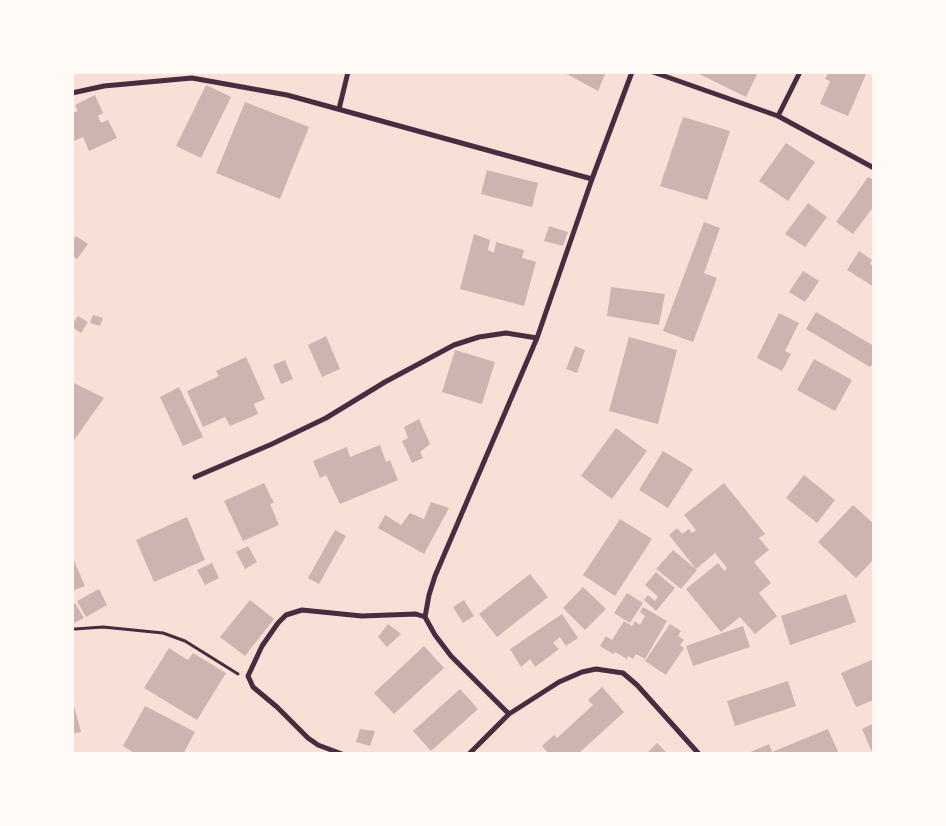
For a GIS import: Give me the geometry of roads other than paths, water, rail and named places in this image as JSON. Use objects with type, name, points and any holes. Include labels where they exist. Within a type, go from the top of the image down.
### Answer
[{"type":"street","points":[[340,109],[348,72]]},
{"type":"street","points":[[509,714],[451,656],[435,635],[425,617],[429,595],[435,576],[537,338],[592,179],[632,72]]},
{"type":"street","points":[[653,72],[778,116],[874,168]]},
{"type":"street","points":[[778,116],[800,72]]},
{"type":"street","points":[[72,93],[104,86],[192,78],[287,95],[592,179]]},
{"type":"street","points":[[195,476],[272,444],[326,418],[385,382],[454,345],[479,337],[506,333],[537,338]]},
{"type":"street","points":[[342,754],[318,745],[308,738],[277,707],[253,687],[248,676],[256,656],[268,637],[286,615],[302,610],[362,616],[416,614],[425,617]]},
{"type":"street","points":[[469,754],[509,714],[559,682],[582,672],[596,669],[623,673],[698,754]]}]
